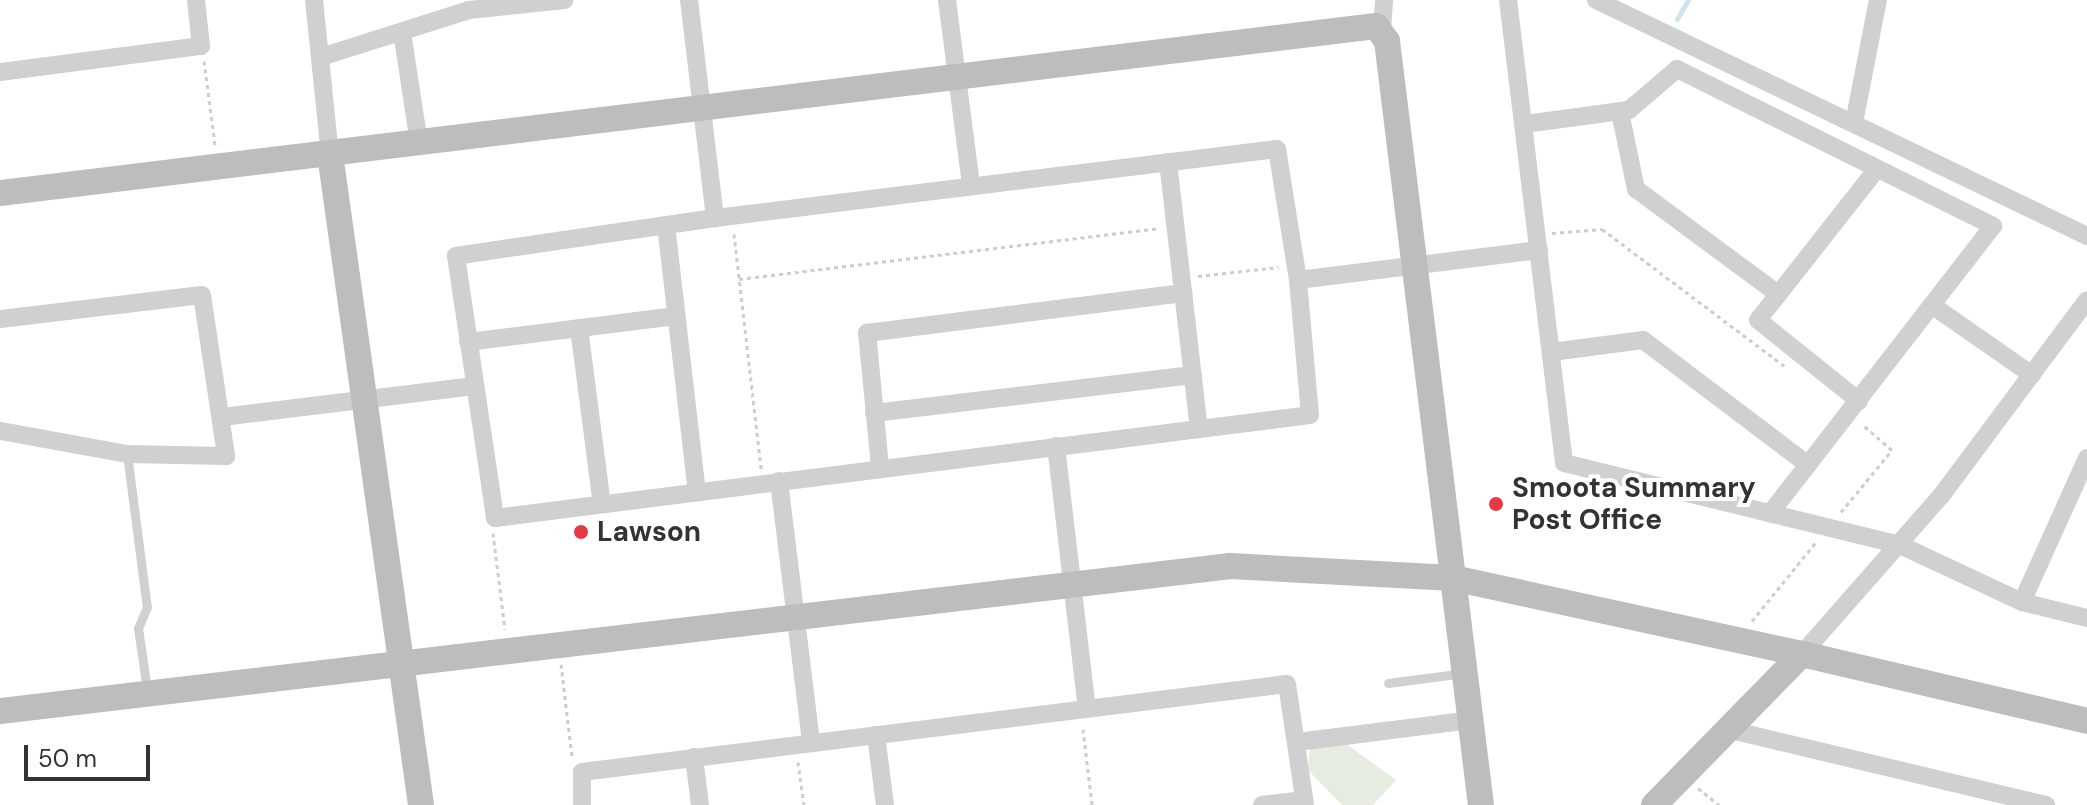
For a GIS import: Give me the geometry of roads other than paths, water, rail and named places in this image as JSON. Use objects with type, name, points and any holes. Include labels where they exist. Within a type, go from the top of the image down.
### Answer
[{"type":"street","points":[[0,72],[201,46],[196,0]]},
{"type":"street","points":[[314,0],[330,154],[421,805]]},
{"type":"street","points":[[321,57],[402,32],[467,5],[564,0]]},
{"type":"street","points":[[689,0],[702,109],[723,218]]},
{"type":"street","points":[[947,0],[971,186]]},
{"type":"street","points":[[1384,0],[1382,30],[1415,266],[1481,805]]},
{"type":"street","points":[[1508,0],[1564,463],[1900,545],[2022,602],[2087,618]]},
{"type":"street","points":[[1596,0],[2087,236]]},
{"type":"street","points":[[1854,123],[1878,0]]},
{"type":"street","points":[[0,193],[957,77],[1382,30]]},
{"type":"street","points":[[402,32],[419,143]]},
{"type":"street","points":[[1524,124],[1620,112],[1649,98],[1677,69],[1993,226],[1936,308],[1770,514]]},
{"type":"street","points":[[1620,112],[1636,189],[1778,294]]},
{"type":"street","points":[[1281,153],[1314,411],[602,504],[492,514],[459,252],[1168,162],[1281,153]]},
{"type":"street","points":[[1168,162],[1199,428]]},
{"type":"street","points":[[1854,408],[1758,323],[1877,169]]},
{"type":"street","points":[[666,225],[697,492]]},
{"type":"street","points":[[1298,280],[1415,266],[1538,242]]},
{"type":"street","points":[[880,467],[867,333],[1183,293]]},
{"type":"street","points":[[0,319],[202,295],[222,417],[224,460],[127,454],[0,431]]},
{"type":"street","points":[[1654,805],[1731,730],[1900,545],[2087,300]]},
{"type":"street","points":[[1936,308],[2032,375]]},
{"type":"street","points":[[468,342],[676,316]]},
{"type":"street","points":[[579,328],[602,504]]},
{"type":"street","points":[[1552,352],[1643,340],[1808,465]]},
{"type":"street","points":[[874,413],[1193,375]]},
{"type":"street","points":[[222,417],[474,386]]},
{"type":"street","points":[[1056,446],[1073,582],[1084,708]]},
{"type":"street","points":[[2022,602],[2087,458]]},
{"type":"street","points":[[771,482],[794,615],[803,744]]},
{"type":"street","points":[[0,711],[1073,582],[1268,565],[1453,578],[1802,654],[2087,721]]},
{"type":"street","points":[[582,805],[580,774],[694,757],[1287,684],[1304,802],[1262,805]]},
{"type":"street","points":[[1297,742],[1471,720]]},
{"type":"street","points":[[1731,730],[2046,805]]},
{"type":"street","points":[[876,735],[885,805]]},
{"type":"street","points":[[694,757],[700,805]]},
{"type":"lane","points":[[127,454],[147,607],[138,628],[147,693]]},
{"type":"lane","points":[[1388,683],[1465,673]]},
{"type":"waterway","points":[[1677,19],[1688,0]]},
{"type":"place","name":"Smoota Summary Post Office","points":[[1496,504]]},
{"type":"place","name":"Lawson","points":[[581,532]]}]
